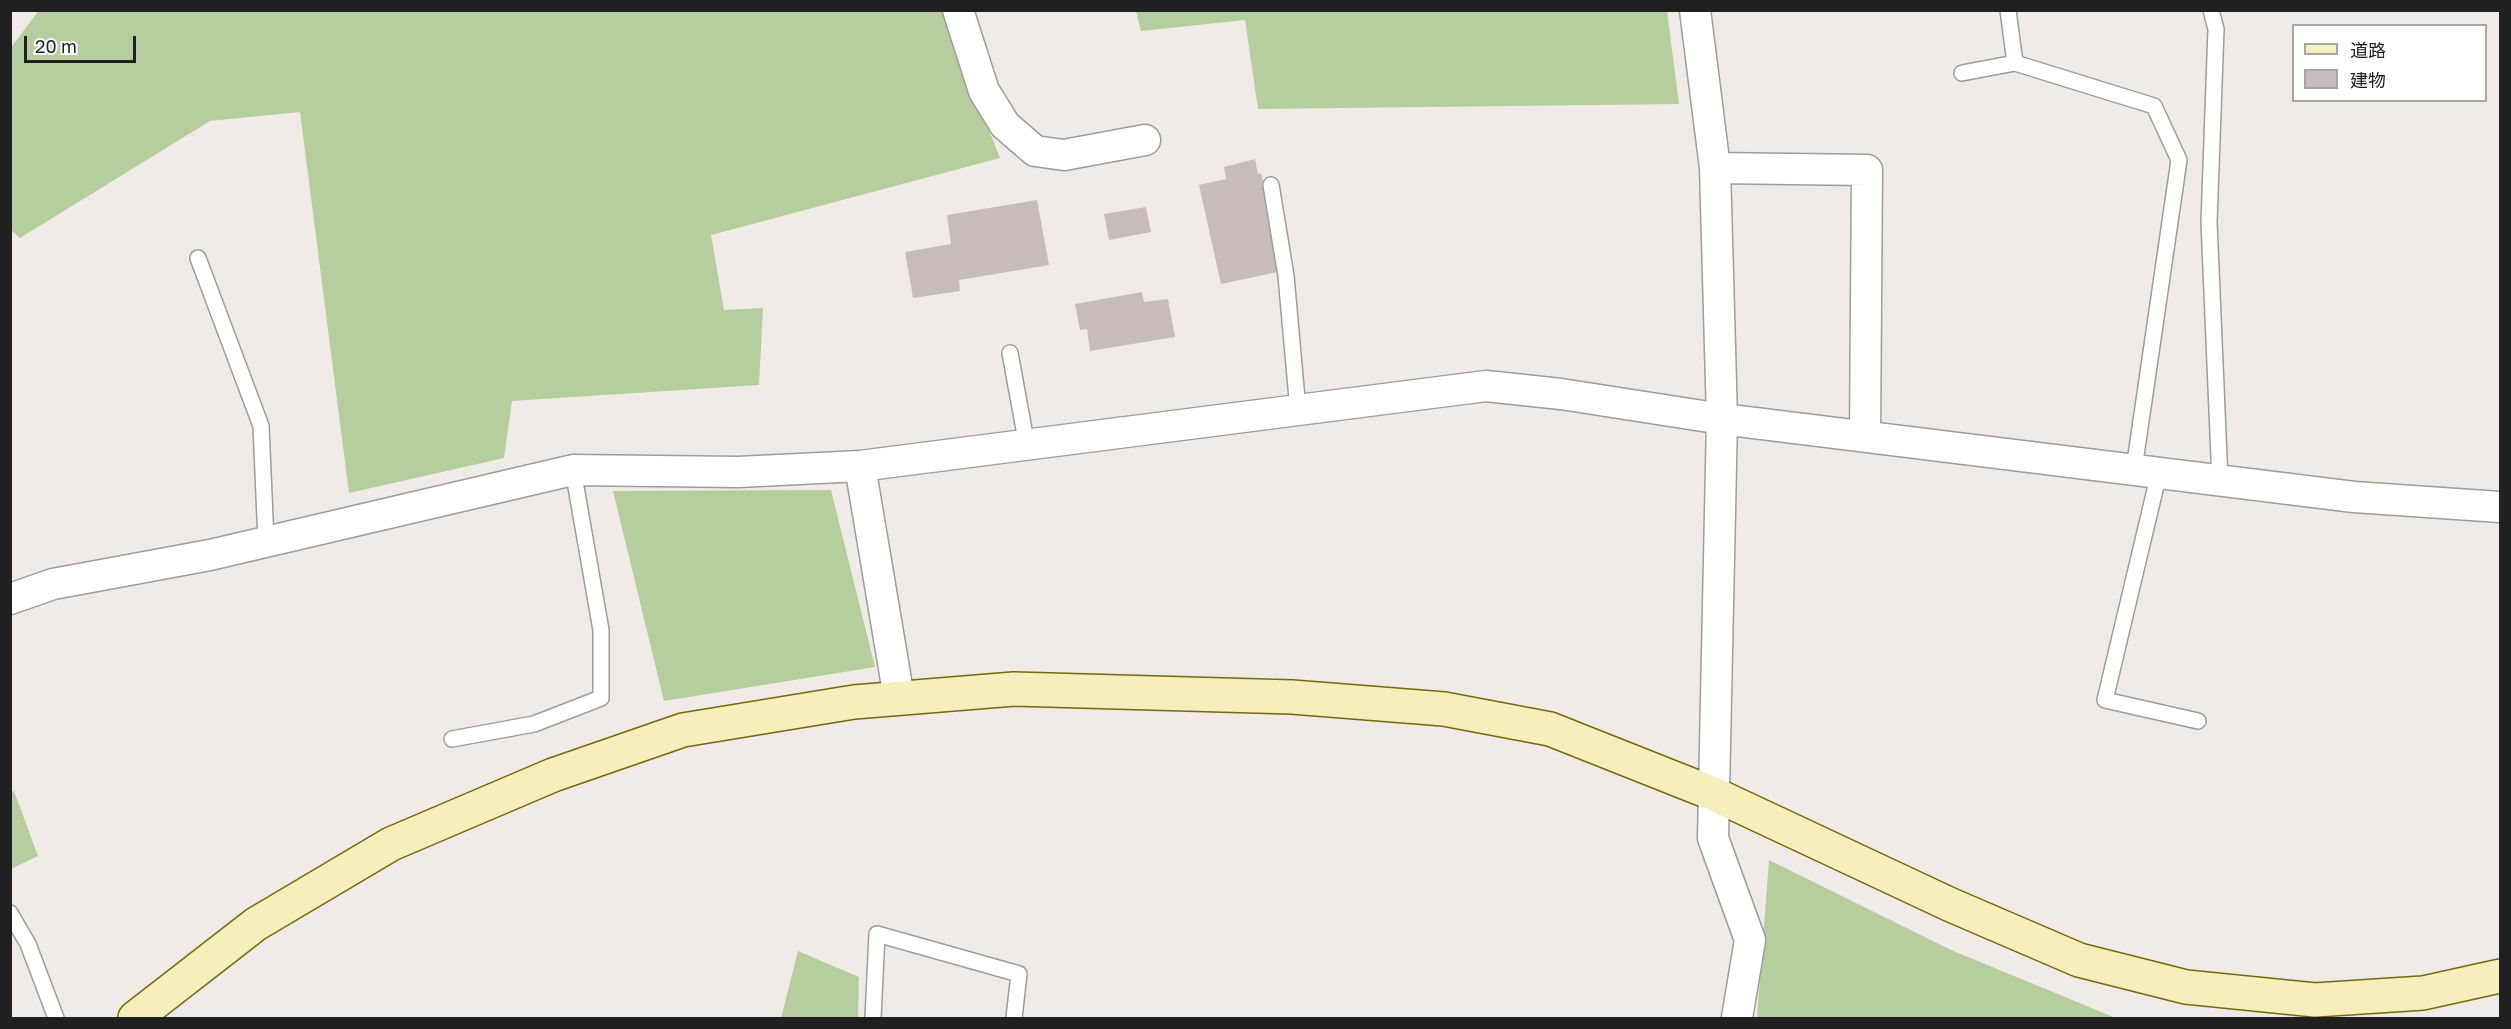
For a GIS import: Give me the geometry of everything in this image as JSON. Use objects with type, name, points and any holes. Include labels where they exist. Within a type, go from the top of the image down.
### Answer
[{"type":"street","points":[[957,10],[984,91],[1005,125],[1035,152],[1064,155],[1145,140]]},
{"type":"street","points":[[1695,10],[1715,168],[1722,419],[1713,838],[1750,940],[1737,1018]]},
{"type":"street","points":[[1715,168],[1867,170],[1865,436]]},
{"type":"street","points":[[10,599],[53,584],[210,555],[573,470],[738,472],[860,466],[1486,386],[1561,394],[1722,419],[2354,497],[2500,507]]},
{"type":"street","points":[[860,466],[899,698]]},
{"type":"street","points":[[135,1018],[256,924],[381,850],[553,775],[683,730],[854,702],[1014,688],[1292,697],[1444,709],[1550,729],[1714,794],[1951,905],[2079,960],[2186,987],[2315,1000],[2422,993],[2500,976]]},
{"type":"lane","points":[[2008,10],[2015,63]]},
{"type":"lane","points":[[2211,10],[2216,29],[2209,222],[2220,481]]},
{"type":"lane","points":[[1962,73],[2015,63],[2154,106],[2179,160],[2146,471],[2105,700],[2198,721]]},
{"type":"lane","points":[[1271,186],[1286,276],[1298,410]]},
{"type":"lane","points":[[198,258],[261,426],[266,542]]},
{"type":"lane","points":[[1010,353],[1027,446]]},
{"type":"lane","points":[[452,739],[534,724],[601,698],[601,630],[573,470]]},
{"type":"lane","points":[[10,913],[28,944],[56,1018]]},
{"type":"lane","points":[[873,1018],[877,934],[1018,974],[1014,1018]]},
{"type":"green space","points":[[39,10],[942,11],[1000,158],[711,235],[724,310],[763,308],[759,385],[512,401],[504,458],[349,493],[300,112],[210,121],[20,238],[10,229],[10,49]]},
{"type":"green space","points":[[1136,11],[1667,11],[1679,104],[1258,109],[1245,20],[1141,31]]},
{"type":"green space","points":[[831,490],[875,667],[664,701],[613,491]]},
{"type":"green space","points":[[14,791],[38,856],[11,869],[11,792]]},
{"type":"green space","points":[[1769,860],[1951,950],[2116,1018],[1757,1018]]},
{"type":"green space","points":[[798,951],[859,977],[858,1018],[781,1018]]},
{"type":"building","points":[[1255,159],[1258,174],[1261,173],[1282,271],[1221,284],[1199,185],[1226,179],[1224,167]]},
{"type":"building","points":[[1037,200],[1049,265],[959,280],[960,291],[913,298],[905,252],[951,244],[947,215]]},
{"type":"building","points":[[1146,207],[1151,232],[1109,240],[1104,214]]},
{"type":"building","points":[[1142,292],[1144,302],[1168,299],[1175,337],[1090,351],[1087,329],[1080,330],[1075,304]]}]
